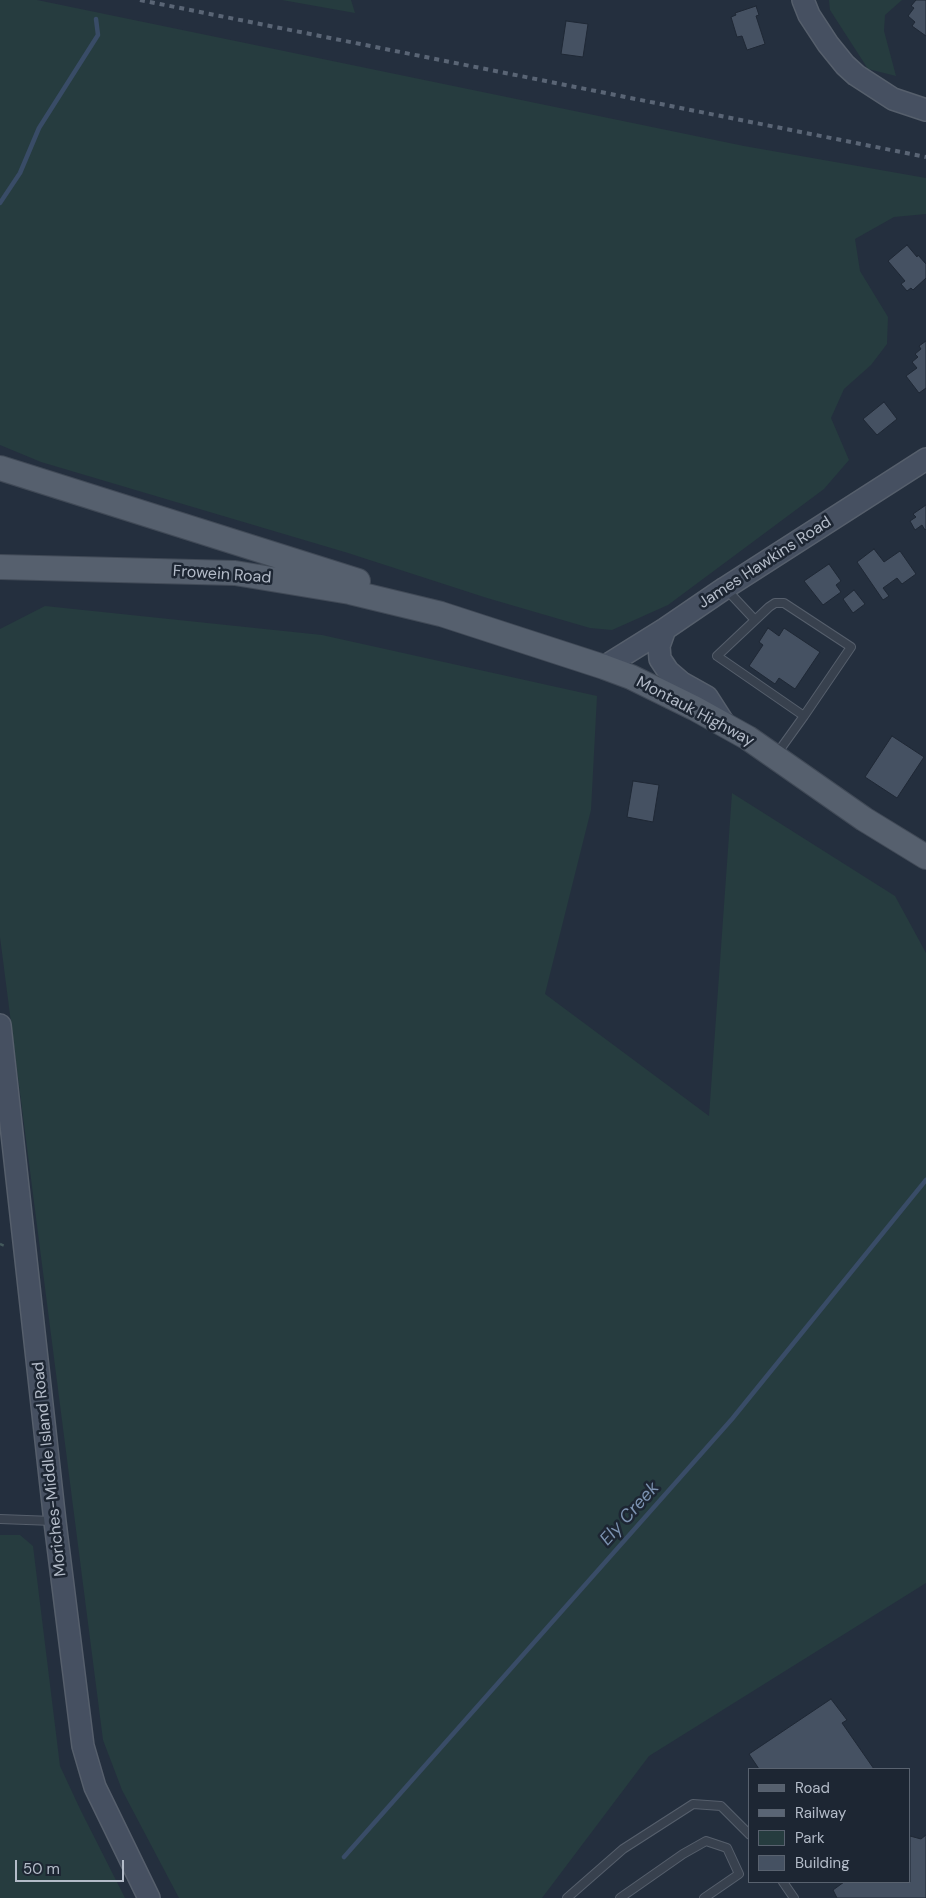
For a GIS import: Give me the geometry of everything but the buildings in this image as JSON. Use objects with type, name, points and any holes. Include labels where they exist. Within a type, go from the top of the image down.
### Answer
[{"type":"main road","points":[[803,0],[819,32],[836,55],[856,75],[893,98],[926,110]]},
{"type":"main road","name":"James Hawkins Road","points":[[604,667],[926,459]]},
{"type":"main road","points":[[0,468],[346,577],[441,614]]},
{"type":"main road","name":"Frowein Road","points":[[0,567],[236,573],[350,592],[441,614]]},
{"type":"main road","name":"Montauk Highway","points":[[441,614],[604,667],[637,680],[748,738],[864,819],[926,857]]},
{"type":"main road","points":[[665,629],[659,646],[660,659],[668,671],[682,683],[707,697],[726,725]]},
{"type":"main road","name":"Moriches-Middle Island Road","points":[[0,1026],[78,1715],[86,1760],[95,1787],[150,1898]]},
{"type":"lane","points":[[724,588],[755,620]]},
{"type":"lane","points":[[775,757],[804,716],[851,647],[784,603],[775,603],[717,656],[804,716]]},
{"type":"lane","points":[[0,1519],[56,1522]]},
{"type":"lane","points":[[566,1898],[623,1849],[693,1804],[721,1806],[748,1833]]},
{"type":"lane","points":[[620,1898],[706,1841],[727,1848],[739,1874],[704,1898]]},
{"type":"lane","points":[[784,1883],[794,1898]]},
{"type":"green space","points":[[0,0],[37,0],[744,146],[926,178],[926,214],[894,217],[855,239],[860,271],[888,317],[887,344],[871,365],[844,389],[831,418],[849,460],[824,489],[668,605],[612,630],[590,628],[487,598],[348,553],[41,462],[0,445]]},
{"type":"green space","points":[[282,0],[351,0],[355,13]]},
{"type":"green space","points":[[829,0],[902,0],[885,15],[884,31],[896,76],[868,69],[830,10]]},
{"type":"green space","points":[[45,606],[322,635],[597,696],[591,810],[545,994],[709,1116],[732,793],[895,896],[926,953],[926,1583],[649,1756],[542,1898],[179,1898],[122,1790],[103,1740],[0,937],[0,629]]},
{"type":"green space","points":[[0,1535],[20,1535],[33,1546],[60,1766],[125,1898],[0,1898]]},
{"type":"waterway","points":[[0,203],[20,173],[39,128],[98,35],[96,19]]},
{"type":"waterway","name":"Ely Creek","points":[[344,1857],[732,1419],[926,1180]]},
{"type":"railway","points":[[140,0],[926,157]]}]
